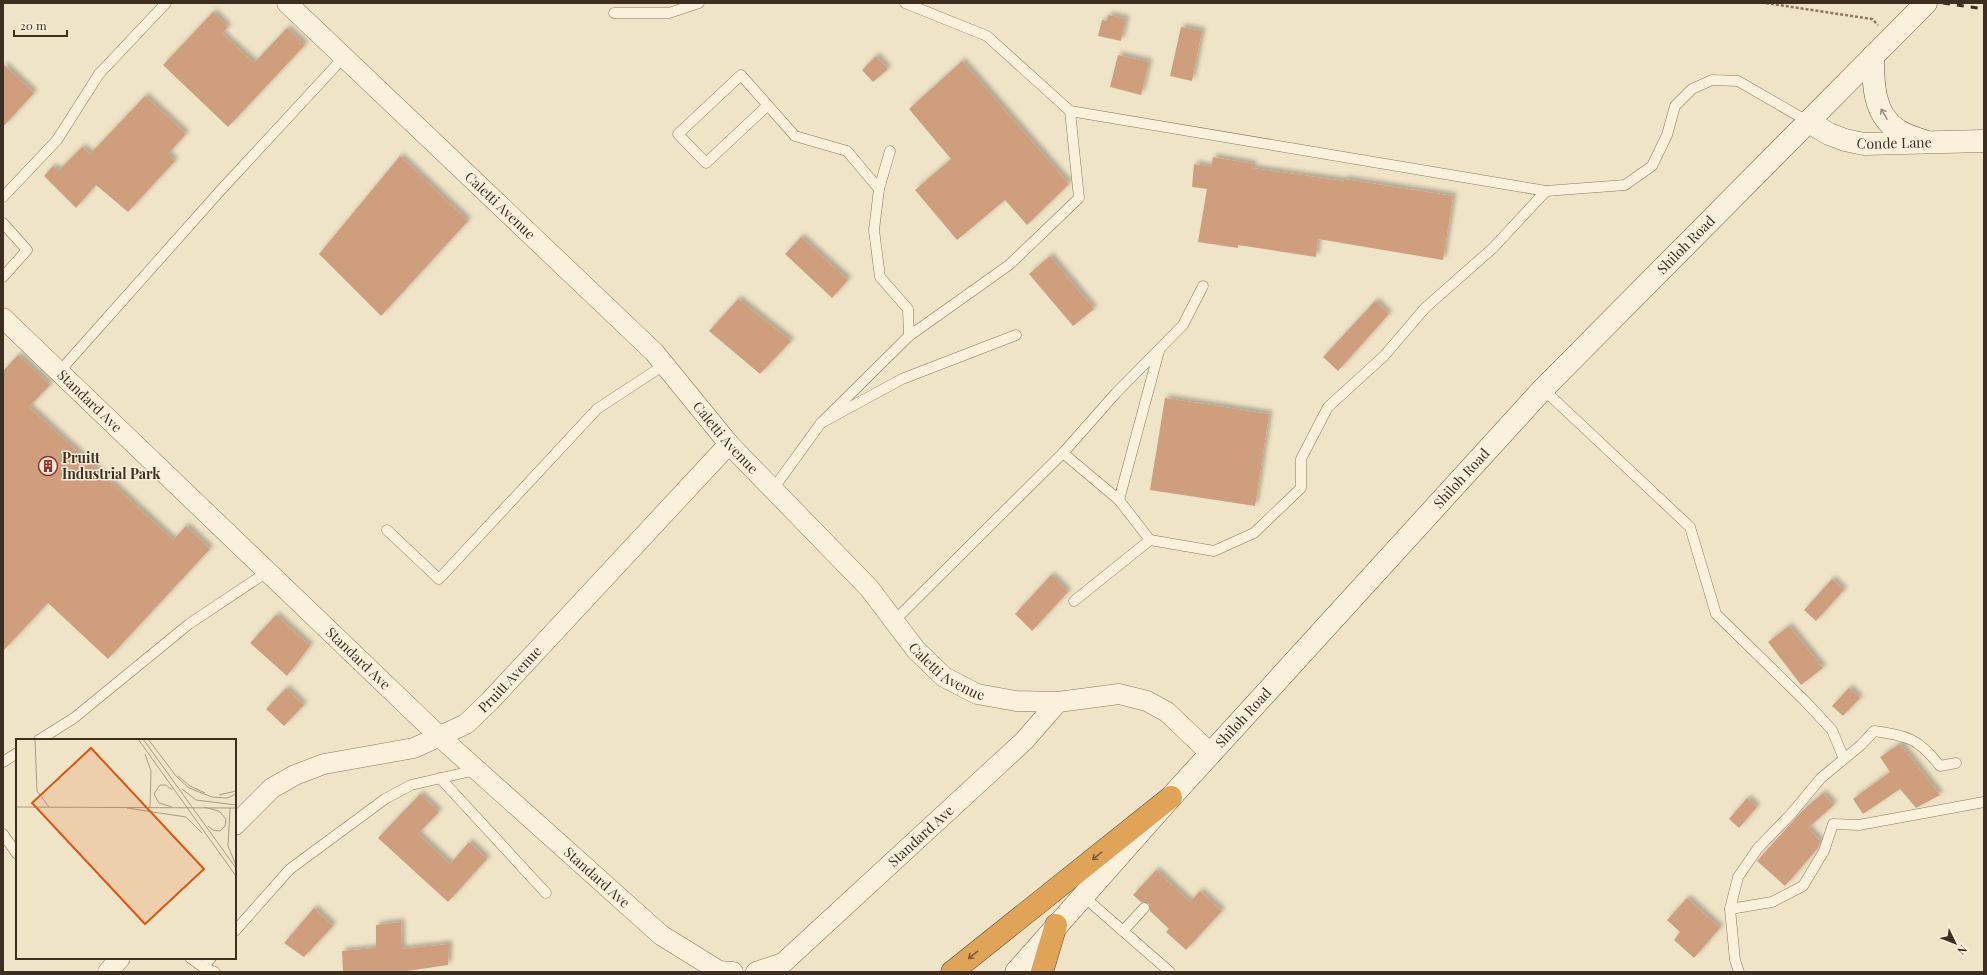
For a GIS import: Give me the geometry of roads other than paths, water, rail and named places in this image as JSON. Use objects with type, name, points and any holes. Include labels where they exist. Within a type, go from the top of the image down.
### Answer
[{"type":"highway","points":[[952,972],[1171,797]]},
{"type":"highway","points":[[1042,972],[1056,925]]},
{"type":"main road","name":"Shiloh Road","points":[[1016,972],[1056,925],[1171,797],[1543,389],[1810,122],[1926,3]]},
{"type":"main road","points":[[1873,56],[1875,94],[1885,117],[1898,130],[1927,142]]},
{"type":"main road","name":"Conde Lane","points":[[1810,122],[1829,134],[1845,140],[1864,144],[1984,141]]},
{"type":"street","name":"Caletti Avenue","points":[[287,3],[654,352],[729,444],[869,588],[916,650],[944,677],[977,694],[1016,701],[1058,702],[1119,694],[1147,701],[1167,712],[1211,754]]},
{"type":"street","name":"Standard Ave","points":[[3,318],[440,737],[660,935],[719,971],[733,972]]},
{"type":"street","name":"Pruitt Avenue","points":[[236,824],[272,788],[295,775],[324,764],[414,748],[466,724],[490,701],[729,444]]},
{"type":"street","name":"Standard Ave","points":[[756,972],[782,963],[1024,741],[1058,702]]},
{"type":"street","points":[[108,972],[119,959]]},
{"type":"lane","points":[[3,197],[57,140],[99,74],[166,3]]},
{"type":"lane","points":[[614,14],[669,13],[699,3]]},
{"type":"lane","points":[[905,3],[987,36],[1070,111],[1546,191],[1625,185],[1652,166],[1667,135],[1675,106],[1692,89],[1712,80],[1738,81],[1810,122]]},
{"type":"lane","points":[[59,372],[220,190],[344,57]]},
{"type":"lane","points":[[767,106],[706,163],[678,134],[741,75],[795,136],[847,150],[879,189]]},
{"type":"lane","points":[[773,489],[821,423],[909,336],[1009,265],[1079,198],[1070,111]]},
{"type":"lane","points":[[890,151],[879,189],[874,230],[880,277],[908,308],[909,336]]},
{"type":"lane","points":[[1063,453],[1119,500],[1150,540],[1214,551],[1254,533],[1301,488],[1301,459],[1328,407],[1384,356],[1425,308],[1493,248],[1546,191]]},
{"type":"lane","points":[[3,223],[27,250],[3,277]]},
{"type":"lane","points":[[894,621],[1063,453],[1116,393],[1183,325],[1203,286]]},
{"type":"lane","points":[[821,423],[902,379],[1016,336]]},
{"type":"lane","points":[[1119,500],[1159,349]]},
{"type":"lane","points":[[387,530],[439,579],[597,409],[664,365]]},
{"type":"lane","points":[[1543,389],[1690,527],[1716,614],[1805,701],[1832,730],[1844,759]]},
{"type":"lane","points":[[1074,600],[1150,540]]},
{"type":"lane","points":[[41,739],[74,718],[189,624],[267,572]]},
{"type":"lane","points":[[1739,972],[1735,960],[1730,908],[1738,877],[1758,848],[1791,814],[1821,778],[1861,745],[1874,731],[1904,736],[1927,749],[1940,766],[1956,763]]},
{"type":"lane","points":[[3,762],[16,755]]},
{"type":"lane","points":[[236,930],[290,869],[385,799],[411,784],[476,770]]},
{"type":"lane","points":[[440,778],[546,893]]},
{"type":"lane","points":[[1730,908],[1772,902],[1803,886],[1824,850],[1833,824],[1859,825],[1984,802]]},
{"type":"lane","points":[[3,834],[16,853]]},
{"type":"lane","points":[[1083,896],[1170,972]]},
{"type":"lane","points":[[1123,931],[1144,908]]},
{"type":"lane","points":[[191,959],[203,967],[215,972]]},
{"type":"lane","points":[[203,967],[210,959]]},
{"type":"railway","points":[[1943,3],[1984,9]]},
{"type":"place","name":"Pruitt Industrial Park","points":[[48,466]]}]
